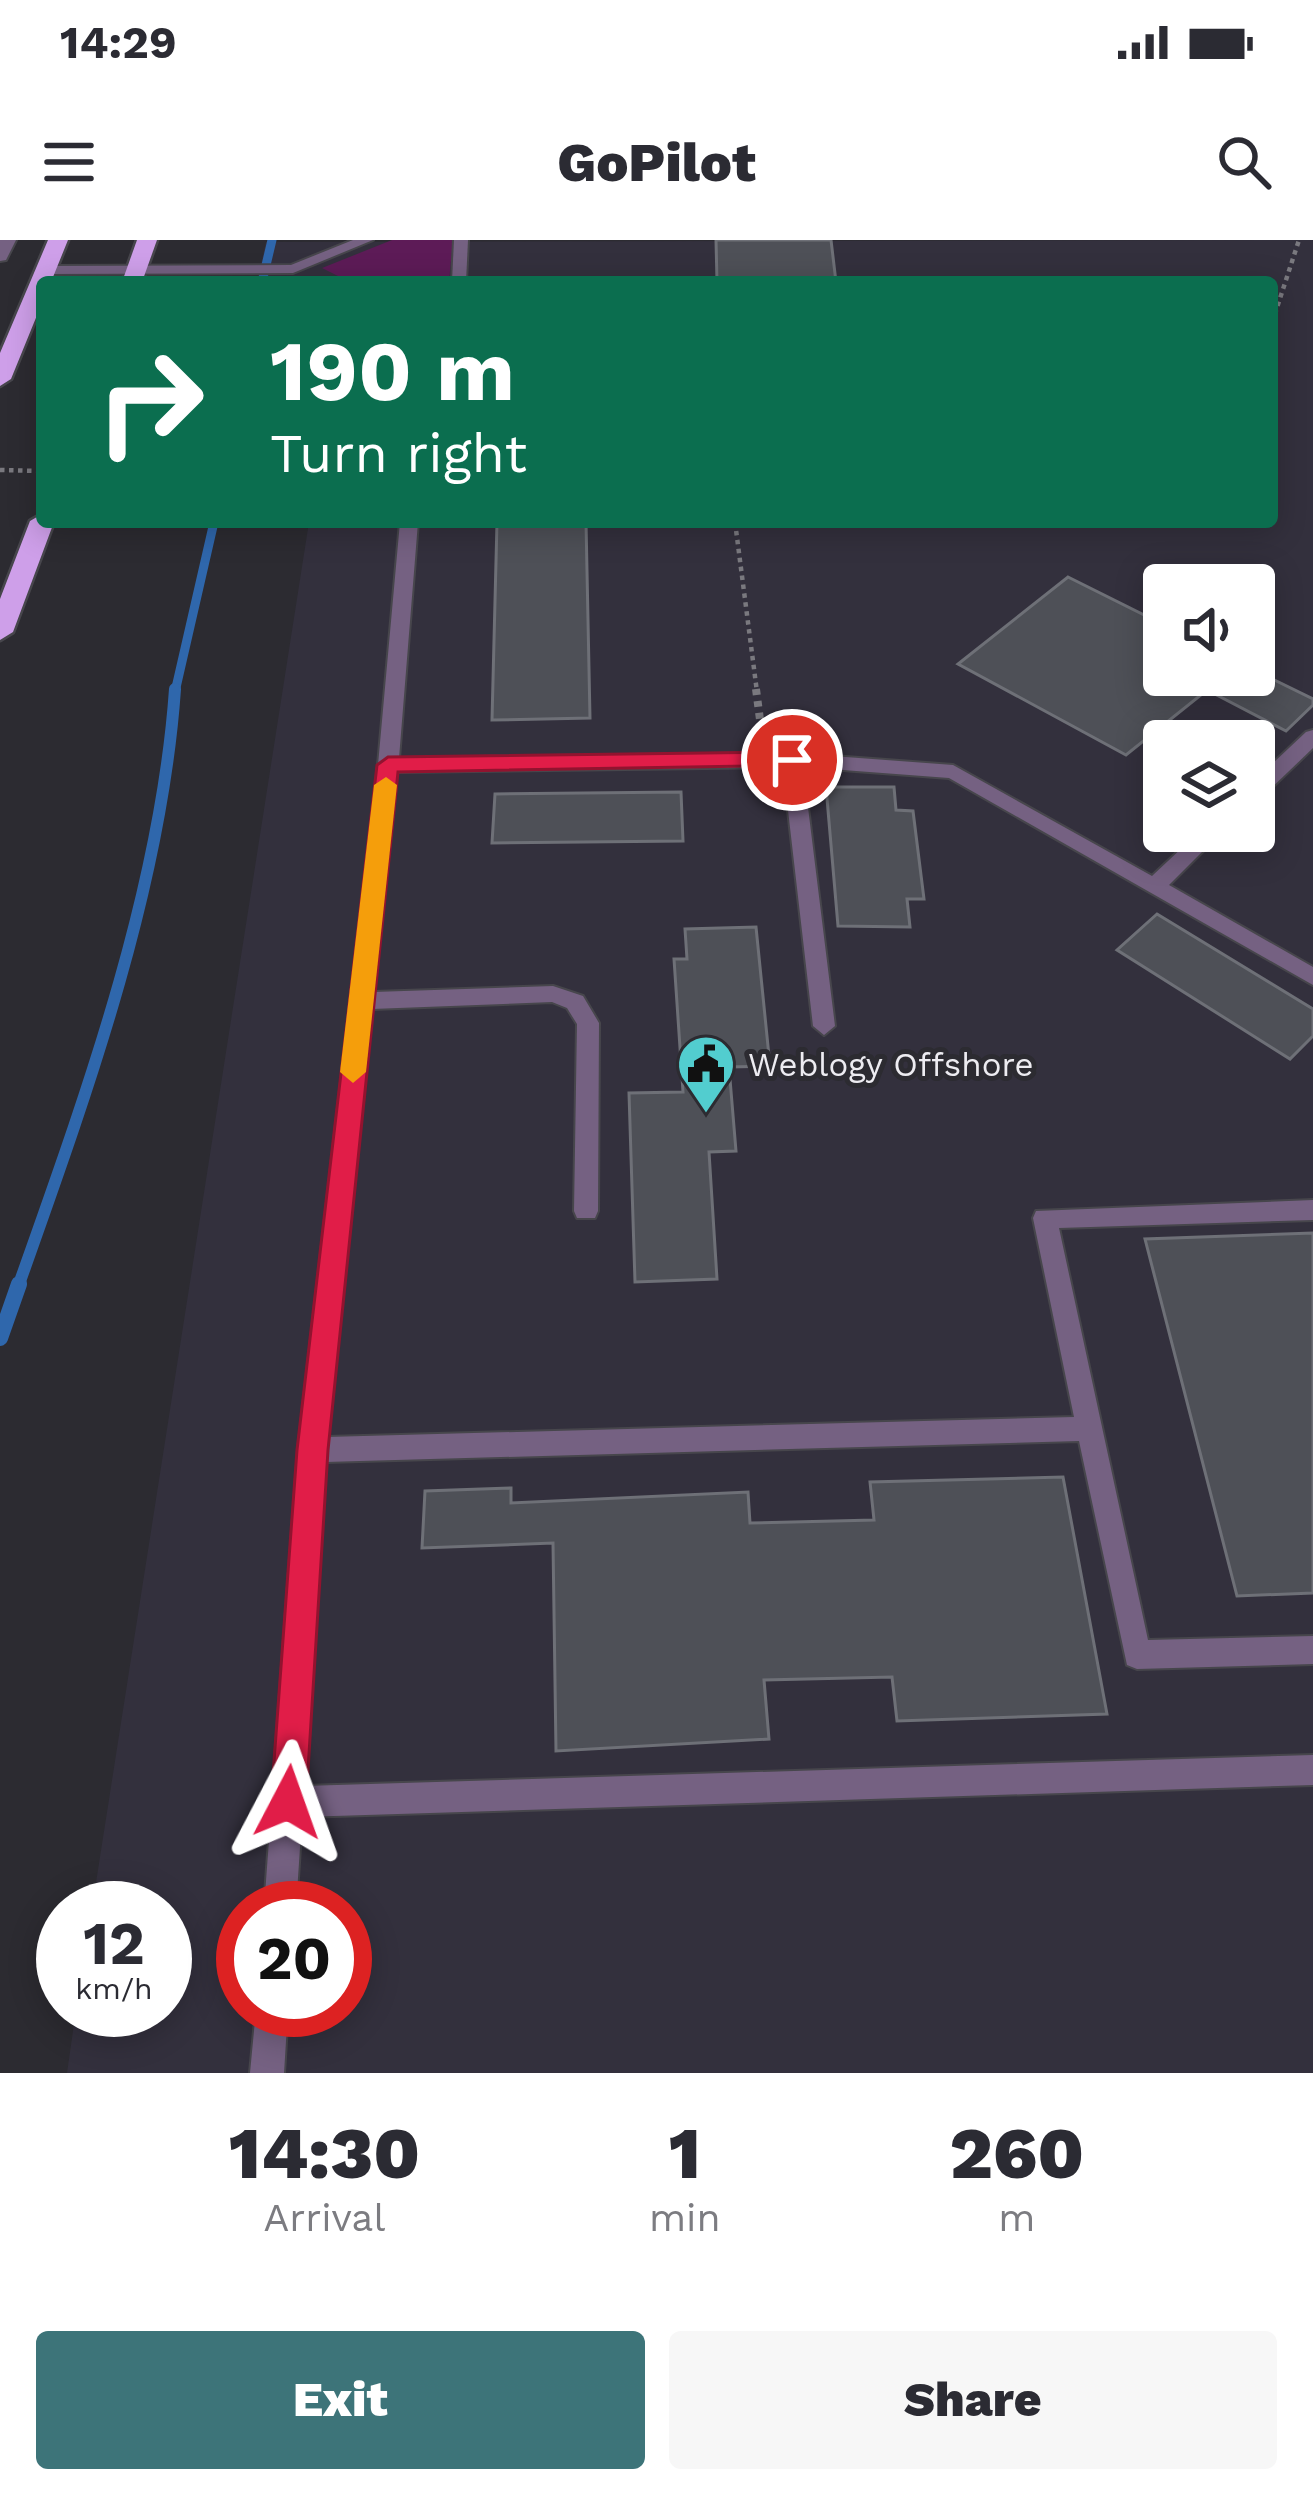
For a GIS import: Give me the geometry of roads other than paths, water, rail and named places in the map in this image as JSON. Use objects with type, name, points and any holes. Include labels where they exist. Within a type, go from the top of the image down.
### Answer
[{"type":"highway","points":[[44,276],[58,240]]},
{"type":"highway","points":[[134,276],[147,240]]},
{"type":"highway","points":[[0,379],[36,296]]},
{"type":"highway","points":[[0,632],[39,528]]},
{"type":"street","points":[[0,256],[7,240]]},
{"type":"lane","points":[[47,270],[134,276],[293,269],[366,240]]},
{"type":"lane","points":[[459,276],[461,240]]},
{"type":"lane","points":[[293,269],[310,276]]},
{"type":"lane","points":[[282,1881],[312,1450],[388,765],[408,528]]},
{"type":"lane","points":[[1275,773],[1313,737]]},
{"type":"lane","points":[[388,765],[792,760],[952,772],[1313,977]]},
{"type":"lane","points":[[792,760],[824,1026]]},
{"type":"lane","points":[[1154,886],[1191,852]]},
{"type":"lane","points":[[361,1001],[553,994],[575,1002],[588,1023],[586,1211]]},
{"type":"lane","points":[[1313,1210],[1045,1218],[1137,1655],[1313,1650]]},
{"type":"lane","points":[[312,1450],[1089,1429]]},
{"type":"lane","points":[[288,1802],[1313,1770]]},
{"type":"lane","points":[[267,2073],[270,2037]]},
{"type":"waterway","points":[[263,276],[272,240]]},
{"type":"waterway","points":[[175,692],[213,528]]},
{"type":"waterway","points":[[18,1287],[93,1068],[137,917],[167,765],[175,689]]},
{"type":"waterway","points":[[0,1338],[19,1284]]},
{"type":"place","name":"Weblogy Offshore","points":[[706,1115]]}]
